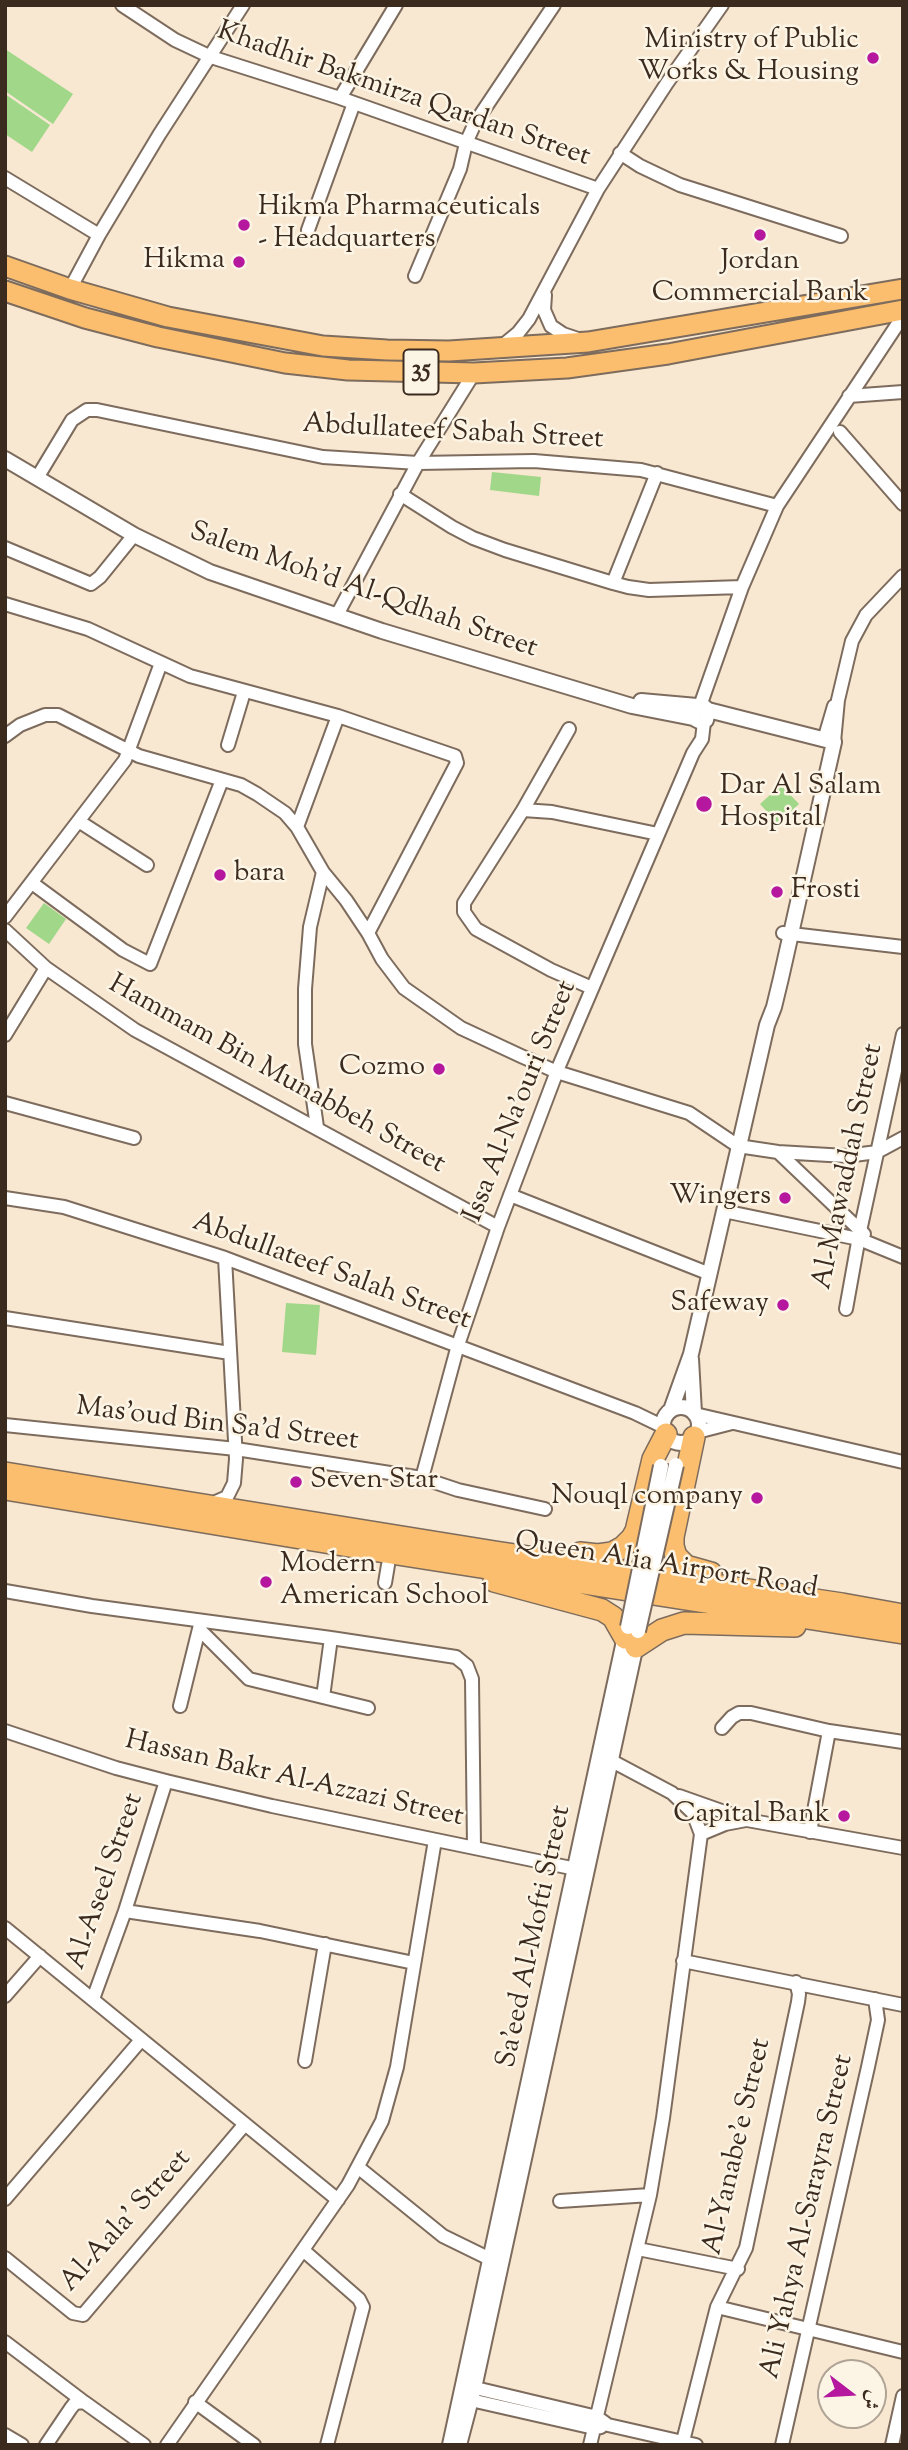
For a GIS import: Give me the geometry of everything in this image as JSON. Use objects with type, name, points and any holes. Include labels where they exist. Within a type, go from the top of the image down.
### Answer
[{"type":"highway","name":"35","points":[[5,266],[70,289],[168,317],[323,346],[387,350],[449,351],[588,342],[903,289]]},
{"type":"highway","name":"35","points":[[5,290],[85,318],[158,337],[285,363],[348,370],[474,373],[557,369],[668,354],[903,310]]},
{"type":"highway","points":[[455,1554],[490,1542],[598,1555],[617,1551],[628,1543],[636,1531],[653,1459],[677,1430]]},
{"type":"highway","points":[[677,1430],[673,1549],[681,1562],[695,1570],[800,1589],[838,1613]]},
{"type":"highway","name":"Queen Alia Airport Road","points":[[5,1473],[218,1501],[254,1512],[455,1554],[838,1613],[903,1615]]},
{"type":"highway","name":"Queen Alia Airport Road","points":[[5,1489],[426,1558],[455,1554]]},
{"type":"highway","points":[[455,1554],[490,1580],[602,1610],[632,1636],[684,1623],[770,1626],[838,1613]]},
{"type":"highway","name":"Queen Alia Airport Road","points":[[838,1613],[903,1633]]},
{"type":"street","name":"Khadhir Bakmirza Qardan Street","points":[[121,5],[175,40],[211,57],[354,103],[598,189]]},
{"type":"street","points":[[70,289],[159,135],[243,5]]},
{"type":"street","points":[[340,99],[396,5]]},
{"type":"street","points":[[415,276],[460,169],[467,143],[484,109],[554,5]]},
{"type":"street","points":[[501,347],[523,327],[598,189],[722,5]]},
{"type":"street","points":[[307,230],[354,103]]},
{"type":"street","points":[[621,153],[640,166],[680,185],[841,236]]},
{"type":"street","points":[[5,178],[99,235]]},
{"type":"street","points":[[546,288],[544,310],[551,326],[563,334],[588,342]]},
{"type":"street","name":"Issa Al-Na'ouri Street","points":[[422,1478],[458,1345],[498,1227],[557,1072],[693,753],[700,715],[742,587],[777,506],[903,316]]},
{"type":"street","points":[[337,615],[400,494],[474,373]]},
{"type":"street","points":[[849,396],[903,392]]},
{"type":"street","name":"Abdullateef Sabah Street","points":[[37,478],[72,420],[86,410],[97,410],[323,457],[418,463],[534,461],[616,467],[657,473],[777,506]]},
{"type":"street","points":[[840,432],[903,504]]},
{"type":"street","name":"Salem Moh'd Al-Qdhah Street","points":[[5,459],[134,535],[210,572],[337,615],[602,697],[700,715],[828,746]]},
{"type":"street","points":[[613,583],[657,473]]},
{"type":"street","points":[[400,494],[473,538],[613,583],[649,590],[742,587]]},
{"type":"street","points":[[5,548],[92,584],[134,535]]},
{"type":"street","points":[[677,1430],[699,1426],[695,1414],[691,1354],[767,1026],[765,1012],[787,934],[828,746],[828,719],[838,700],[855,634],[866,615],[903,576]]},
{"type":"street","points":[[5,604],[88,629],[190,676],[338,716],[451,753],[457,763],[368,933]]},
{"type":"street","points":[[5,917],[130,751],[161,663]]},
{"type":"street","points":[[228,745],[244,692]]},
{"type":"street","points":[[5,736],[20,725],[45,715],[58,715],[153,761],[241,785],[257,794],[285,813],[297,827],[323,872],[368,933],[388,967],[412,995],[461,1028],[557,1072],[689,1113],[738,1146],[778,1152],[846,1156],[877,1152],[903,1138]]},
{"type":"street","points":[[297,827],[338,716]]},
{"type":"street","points":[[569,729],[523,810],[468,895],[464,912],[476,929],[551,970],[592,988]]},
{"type":"street","points":[[32,883],[123,950],[150,964],[222,780]]},
{"type":"street","points":[[523,810],[552,812],[658,834]]},
{"type":"street","points":[[79,822],[147,866]]},
{"type":"street","points":[[317,1127],[305,1044],[305,989],[310,927],[323,872]]},
{"type":"street","name":"Hammam Bin Munabbeh Street","points":[[5,930],[46,968],[96,1005],[150,1039],[498,1227]]},
{"type":"street","points":[[787,934],[903,947]]},
{"type":"street","points":[[5,1035],[46,968]]},
{"type":"street","name":"Al-Mawaddah Street","points":[[846,1309],[877,1152],[900,1068],[903,1034]]},
{"type":"street","points":[[5,1103],[134,1138]]},
{"type":"street","points":[[778,1152],[860,1235],[903,1257]]},
{"type":"street","points":[[510,1195],[710,1274]]},
{"type":"street","name":"Abdullateef Salah Street","points":[[5,1198],[64,1207],[125,1224],[225,1258],[677,1430]]},
{"type":"street","points":[[724,1212],[860,1235]]},
{"type":"street","points":[[225,1258],[236,1450],[234,1483],[241,1500],[254,1512]]},
{"type":"street","points":[[5,1318],[229,1353]]},
{"type":"street","name":"Sa’eed Al-Mofti Street","points":[[459,2445],[490,2259],[576,1869],[632,1636],[691,1354]]},
{"type":"street","points":[[677,1430],[683,1407],[695,1414],[903,1462]]},
{"type":"street","points":[[677,1430],[732,1423]]},
{"type":"street","name":"Mas'oud Bin Sa'd Street","points":[[5,1425],[236,1450],[422,1478],[458,1490],[545,1509]]},
{"type":"street","points":[[218,1501],[234,1483]]},
{"type":"street","points":[[355,1546],[388,1565],[426,1558]]},
{"type":"street","points":[[385,1583],[388,1565]]},
{"type":"street","points":[[5,1591],[200,1625],[331,1638],[450,1655],[463,1661],[472,1679],[474,1847]]},
{"type":"street","points":[[200,1625],[247,1677],[368,1708]]},
{"type":"street","points":[[180,1706],[200,1625]]},
{"type":"street","name":"Sa’eed Al-Mofti Street","points":[[450,2445],[467,2393],[610,1760],[632,1636]]},
{"type":"street","points":[[323,1697],[331,1638]]},
{"type":"street","points":[[722,1728],[739,1713],[751,1713],[829,1731],[903,1742]]},
{"type":"street","name":"Hassan Bakr Al-Azzazi Street","points":[[5,1731],[116,1768],[166,1781],[576,1869]]},
{"type":"street","points":[[810,1832],[829,1731]]},
{"type":"street","points":[[610,1760],[672,1793],[747,1820],[903,1848]]},
{"type":"street","name":"Al-Aseel Street","points":[[93,1999],[125,1911],[166,1781]]},
{"type":"street","points":[[590,2445],[650,2195],[663,2118],[701,1834],[693,1814],[672,1793]]},
{"type":"street","points":[[701,1834],[725,1824],[747,1820]]},
{"type":"street","points":[[167,2445],[338,2200],[359,2168],[382,2121],[393,2084],[435,1840]]},
{"type":"street","points":[[125,1911],[250,1930],[414,1963]]},
{"type":"street","points":[[5,1928],[338,2200]]},
{"type":"street","points":[[305,2061],[326,1944]]},
{"type":"street","points":[[5,1996],[40,1956]]},
{"type":"street","points":[[683,1961],[903,2005]]},
{"type":"street","name":"Al-Yanabe'e Street","points":[[682,2443],[717,2307],[746,2248],[798,2002],[796,1982]]},
{"type":"street","name":"Ali Yahya Al-Sarayra Street","points":[[782,2445],[878,2020],[875,1999]]},
{"type":"street","points":[[5,2199],[141,2040]]},
{"type":"street","name":"Al-Aala' Street","points":[[5,2258],[73,2314],[83,2315],[245,2124]]},
{"type":"street","points":[[359,2168],[443,2236],[490,2259]]},
{"type":"street","points":[[560,2201],[650,2195]]},
{"type":"street","points":[[638,2249],[738,2269]]},
{"type":"street","points":[[303,2250],[359,2299],[363,2307],[327,2445]]},
{"type":"street","points":[[717,2307],[903,2352]]},
{"type":"street","points":[[5,2342],[144,2445]]},
{"type":"street","points":[[467,2393],[696,2445]]},
{"type":"street","points":[[892,2445],[903,2396]]},
{"type":"street","points":[[46,2445],[75,2403],[84,2402]]},
{"type":"street","points":[[195,2402],[254,2445]]},
{"type":"street","points":[[5,2435],[22,2445]]},
{"type":"green space","points":[[5,49],[73,94],[53,124],[5,91]]},
{"type":"green space","points":[[5,94],[50,125],[32,152],[5,134]]},
{"type":"green space","points":[[492,472],[541,477],[539,496],[490,490]]},
{"type":"green space","points":[[781,785],[799,804],[778,824],[760,804]]},
{"type":"green space","points":[[44,903],[66,919],[49,944],[26,928]]},
{"type":"green space","points":[[286,1303],[320,1305],[316,1355],[282,1352]]},
{"type":"place","name":"Ministry of Public Works & Housing","points":[[873,58]]},
{"type":"place","name":"Hikma Pharmaceuticals - Headquarters","points":[[244,225]]},
{"type":"place","name":"Jordan Commercial Bank","points":[[760,235]]},
{"type":"place","name":"Hikma","points":[[239,262]]},
{"type":"place","name":"Dar Al Salam Hospital","points":[[704,804]]},
{"type":"place","name":"bara","points":[[220,875]]},
{"type":"place","name":"Frosti","points":[[777,892]]},
{"type":"place","name":"Cozmo","points":[[439,1069]]},
{"type":"place","name":"Wingers","points":[[785,1198]]},
{"type":"place","name":"Safeway","points":[[783,1305]]},
{"type":"place","name":"Seven Star","points":[[296,1482]]},
{"type":"place","name":"Nouql company","points":[[757,1498]]},
{"type":"place","name":"Modern American School","points":[[266,1582]]},
{"type":"place","name":"Capital Bank","points":[[844,1816]]}]
